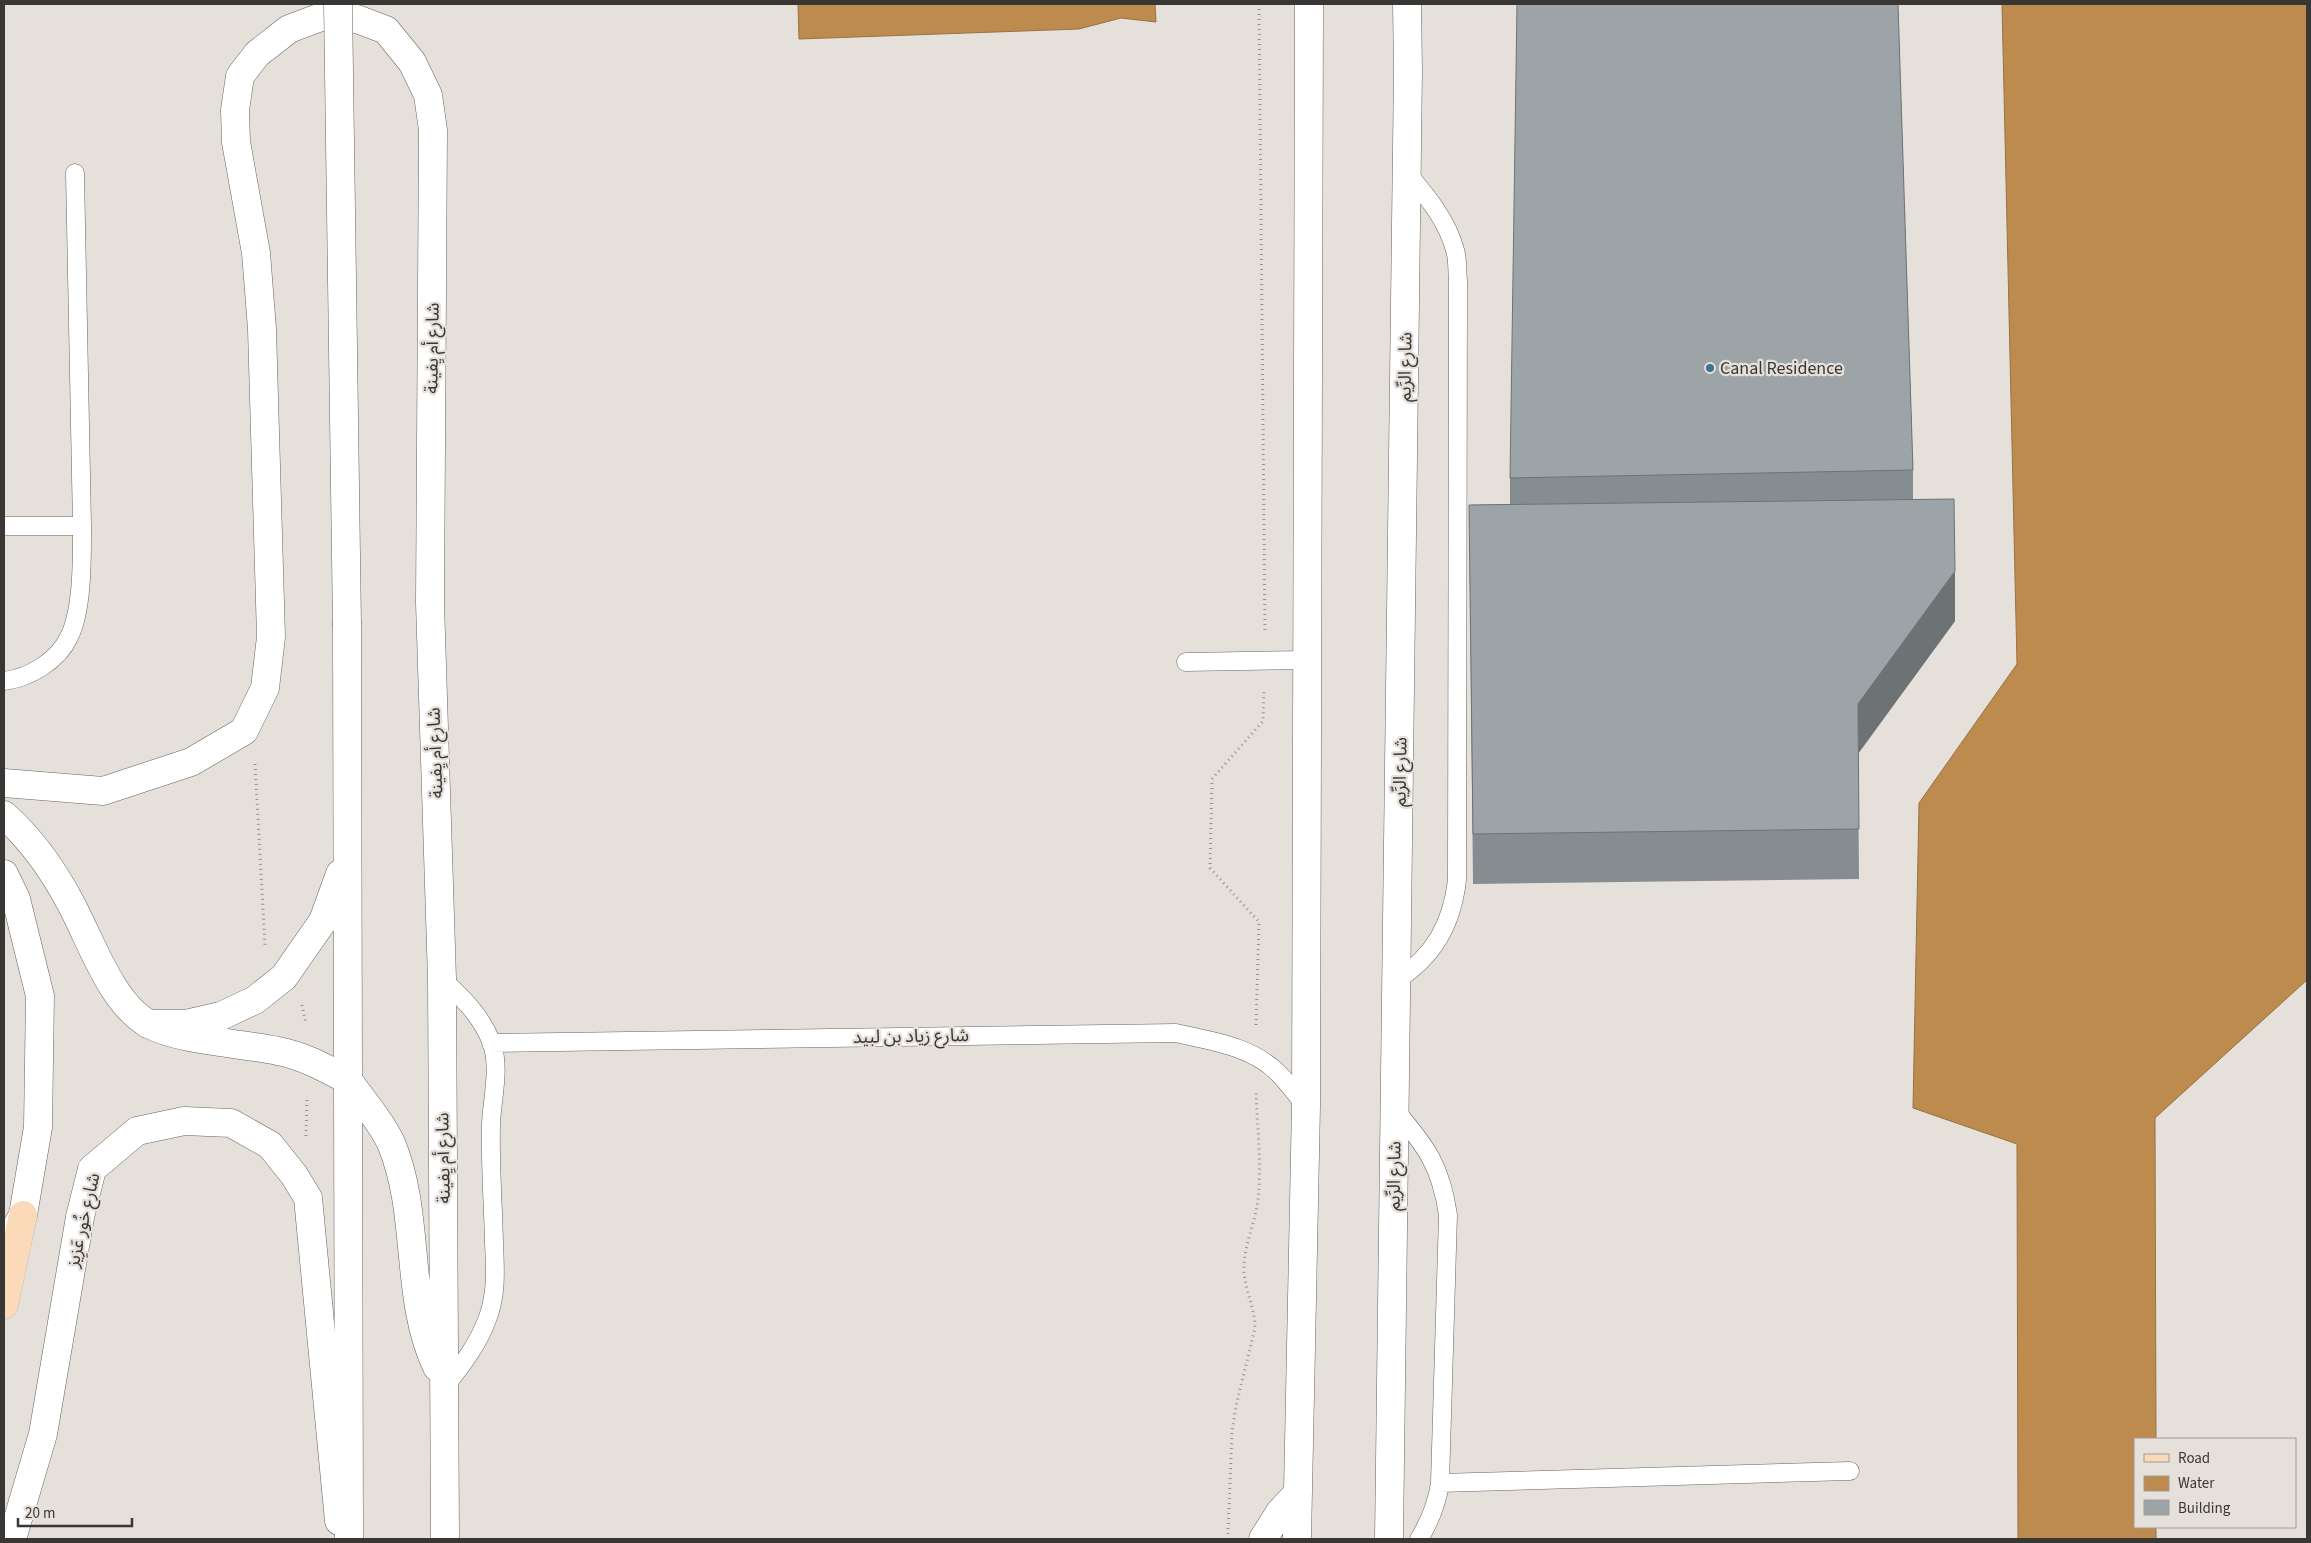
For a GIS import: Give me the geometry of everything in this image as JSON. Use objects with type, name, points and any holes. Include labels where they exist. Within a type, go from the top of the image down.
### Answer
[{"type":"main road","points":[[338,4],[347,625],[349,1539]]},
{"type":"main road","points":[[1297,1539],[1306,1106],[1310,4]]},
{"type":"main road","name":"شارع الرِّيم","points":[[1389,1539],[1407,173],[1407,4]]},
{"type":"main road","name":"شارع أم يِفينة","points":[[244,731],[265,688],[271,637],[261,320],[256,253],[236,142],[235,110],[240,76],[257,54],[289,29],[321,17],[357,19],[386,30],[412,62],[428,95],[433,130],[430,603],[442,979],[446,1385],[445,1539]]},
{"type":"main road","points":[[4,783],[103,791],[191,762],[244,731]]},
{"type":"main road","points":[[4,815],[32,843],[51,870],[71,903],[86,939],[122,1001],[148,1024],[178,1034],[280,1051],[308,1059],[348,1080],[391,1143],[402,1182],[421,1314],[435,1362],[446,1385]]},
{"type":"main road","points":[[148,1024],[186,1024],[221,1016],[255,1000],[284,977],[323,921],[347,854]]},
{"type":"main road","points":[[4,874],[16,899],[40,996],[38,1127],[23,1215],[4,1304]]},
{"type":"main road","name":"شارع خُور عَزِيز","points":[[12,1539],[44,1434],[80,1217],[92,1169],[137,1131],[184,1121],[231,1123],[270,1145],[294,1175],[308,1198],[340,1539]]},
{"type":"main road","points":[[4,1251],[23,1215]]},
{"type":"main road","points":[[1263,1539],[1280,1512],[1298,1493]]},
{"type":"lane","points":[[4,681],[29,674],[46,664],[59,652],[70,637],[77,609],[82,526],[75,172]]},
{"type":"lane","points":[[1397,980],[1422,961],[1441,935],[1450,918],[1457,880],[1458,281],[1455,250],[1443,222],[1424,193],[1407,173]]},
{"type":"lane","points":[[4,526],[82,526]]},
{"type":"lane","points":[[1186,662],[1308,660]]},
{"type":"lane","points":[[442,979],[472,1009],[492,1043],[496,1065],[491,1124],[495,1285],[488,1317],[477,1341],[463,1364],[446,1385]]},
{"type":"lane","name":"شارع زياد بن لبيد","points":[[492,1043],[1176,1033],[1228,1045],[1255,1057],[1276,1070],[1306,1106]]},
{"type":"lane","points":[[1395,1110],[1423,1142],[1433,1159],[1440,1177],[1448,1215],[1440,1483],[1437,1504],[1429,1523],[1419,1539]]},
{"type":"lane","points":[[1440,1483],[1850,1471]]},
{"type":"path","points":[[1228,1539],[1232,1432],[1236,1406],[1255,1328],[1255,1315],[1244,1272],[1244,1257],[1258,1203],[1255,1057],[1258,922],[1210,868],[1212,780],[1263,721],[1265,661],[1258,75],[1259,4]]},
{"type":"path","points":[[244,731],[254,749],[266,957],[284,977]]},
{"type":"water","points":[[798,4],[1155,4],[1156,22],[1121,18],[1079,29],[799,39]]},
{"type":"water","points":[[2002,4],[2307,4],[2307,980],[2155,1118],[2156,1438],[2134,1438],[2134,1528],[2156,1528],[2156,1539],[2018,1539],[2017,1144],[1913,1108],[1919,803],[2017,664]]},
{"type":"building","name":"Canal Residence","points":[[1517,4],[1898,4],[1913,470],[1510,478]]},
{"type":"building","points":[[1954,499],[1955,571],[1858,704],[1859,829],[1473,834],[1469,505]]},
{"type":"place","name":"Canal Residence","points":[[1710,368]]}]
